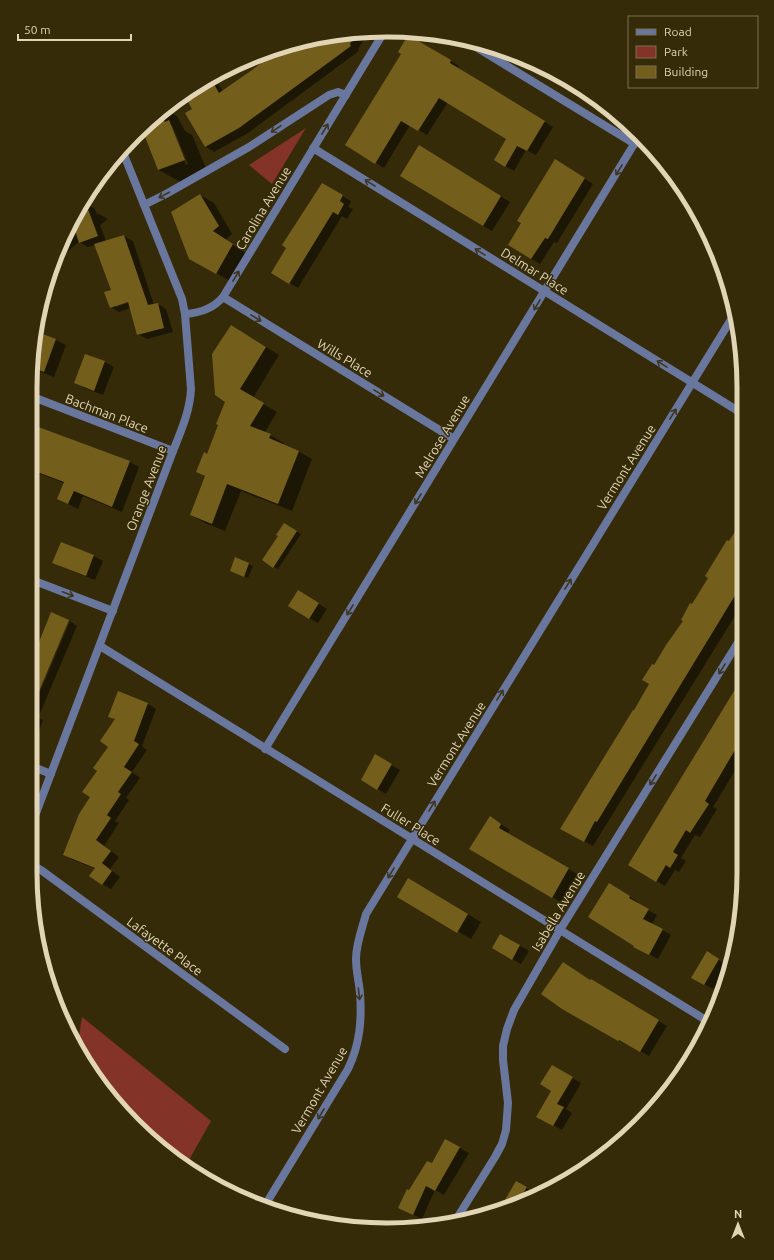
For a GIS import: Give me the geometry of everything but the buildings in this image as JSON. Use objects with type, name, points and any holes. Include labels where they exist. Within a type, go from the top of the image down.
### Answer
[{"type":"street","name":"Carolina Avenue","points":[[186,314],[208,309],[223,297],[381,37]]},
{"type":"street","points":[[478,49],[635,144]]},
{"type":"street","points":[[144,204],[166,194],[249,147],[333,92],[346,95]]},
{"type":"street","name":"Melrose Avenue","points":[[265,749],[635,144]]},
{"type":"street","name":"Delmar Place","points":[[313,148],[737,410]]},
{"type":"street","name":"Orange Avenue","points":[[37,811],[173,451],[188,410],[190,400],[191,389],[186,314],[179,290],[124,156]]},
{"type":"street","name":"Wills Place","points":[[223,297],[454,439]]},
{"type":"street","name":"Vermont Avenue","points":[[267,1201],[348,1069],[354,1056],[359,1041],[361,1026],[361,1008],[356,958],[358,940],[366,914],[730,321]]},
{"type":"street","name":"Bachman Place","points":[[37,399],[173,451]]},
{"type":"street","points":[[37,582],[113,611]]},
{"type":"street","name":"Isabella Avenue","points":[[459,1215],[495,1158],[502,1144],[506,1130],[508,1103],[503,1060],[503,1046],[514,1010],[560,930],[737,644]]},
{"type":"street","name":"Fuller Place","points":[[100,646],[705,1019]]},
{"type":"street","points":[[37,768],[51,774]]},
{"type":"street","name":"Lafayette Place","points":[[37,868],[285,1049]]},
{"type":"green space","points":[[306,128],[272,184],[249,165]]},
{"type":"green space","points":[[82,1017],[211,1121],[189,1160],[156,1136],[124,1104],[109,1086],[79,1038]]}]
